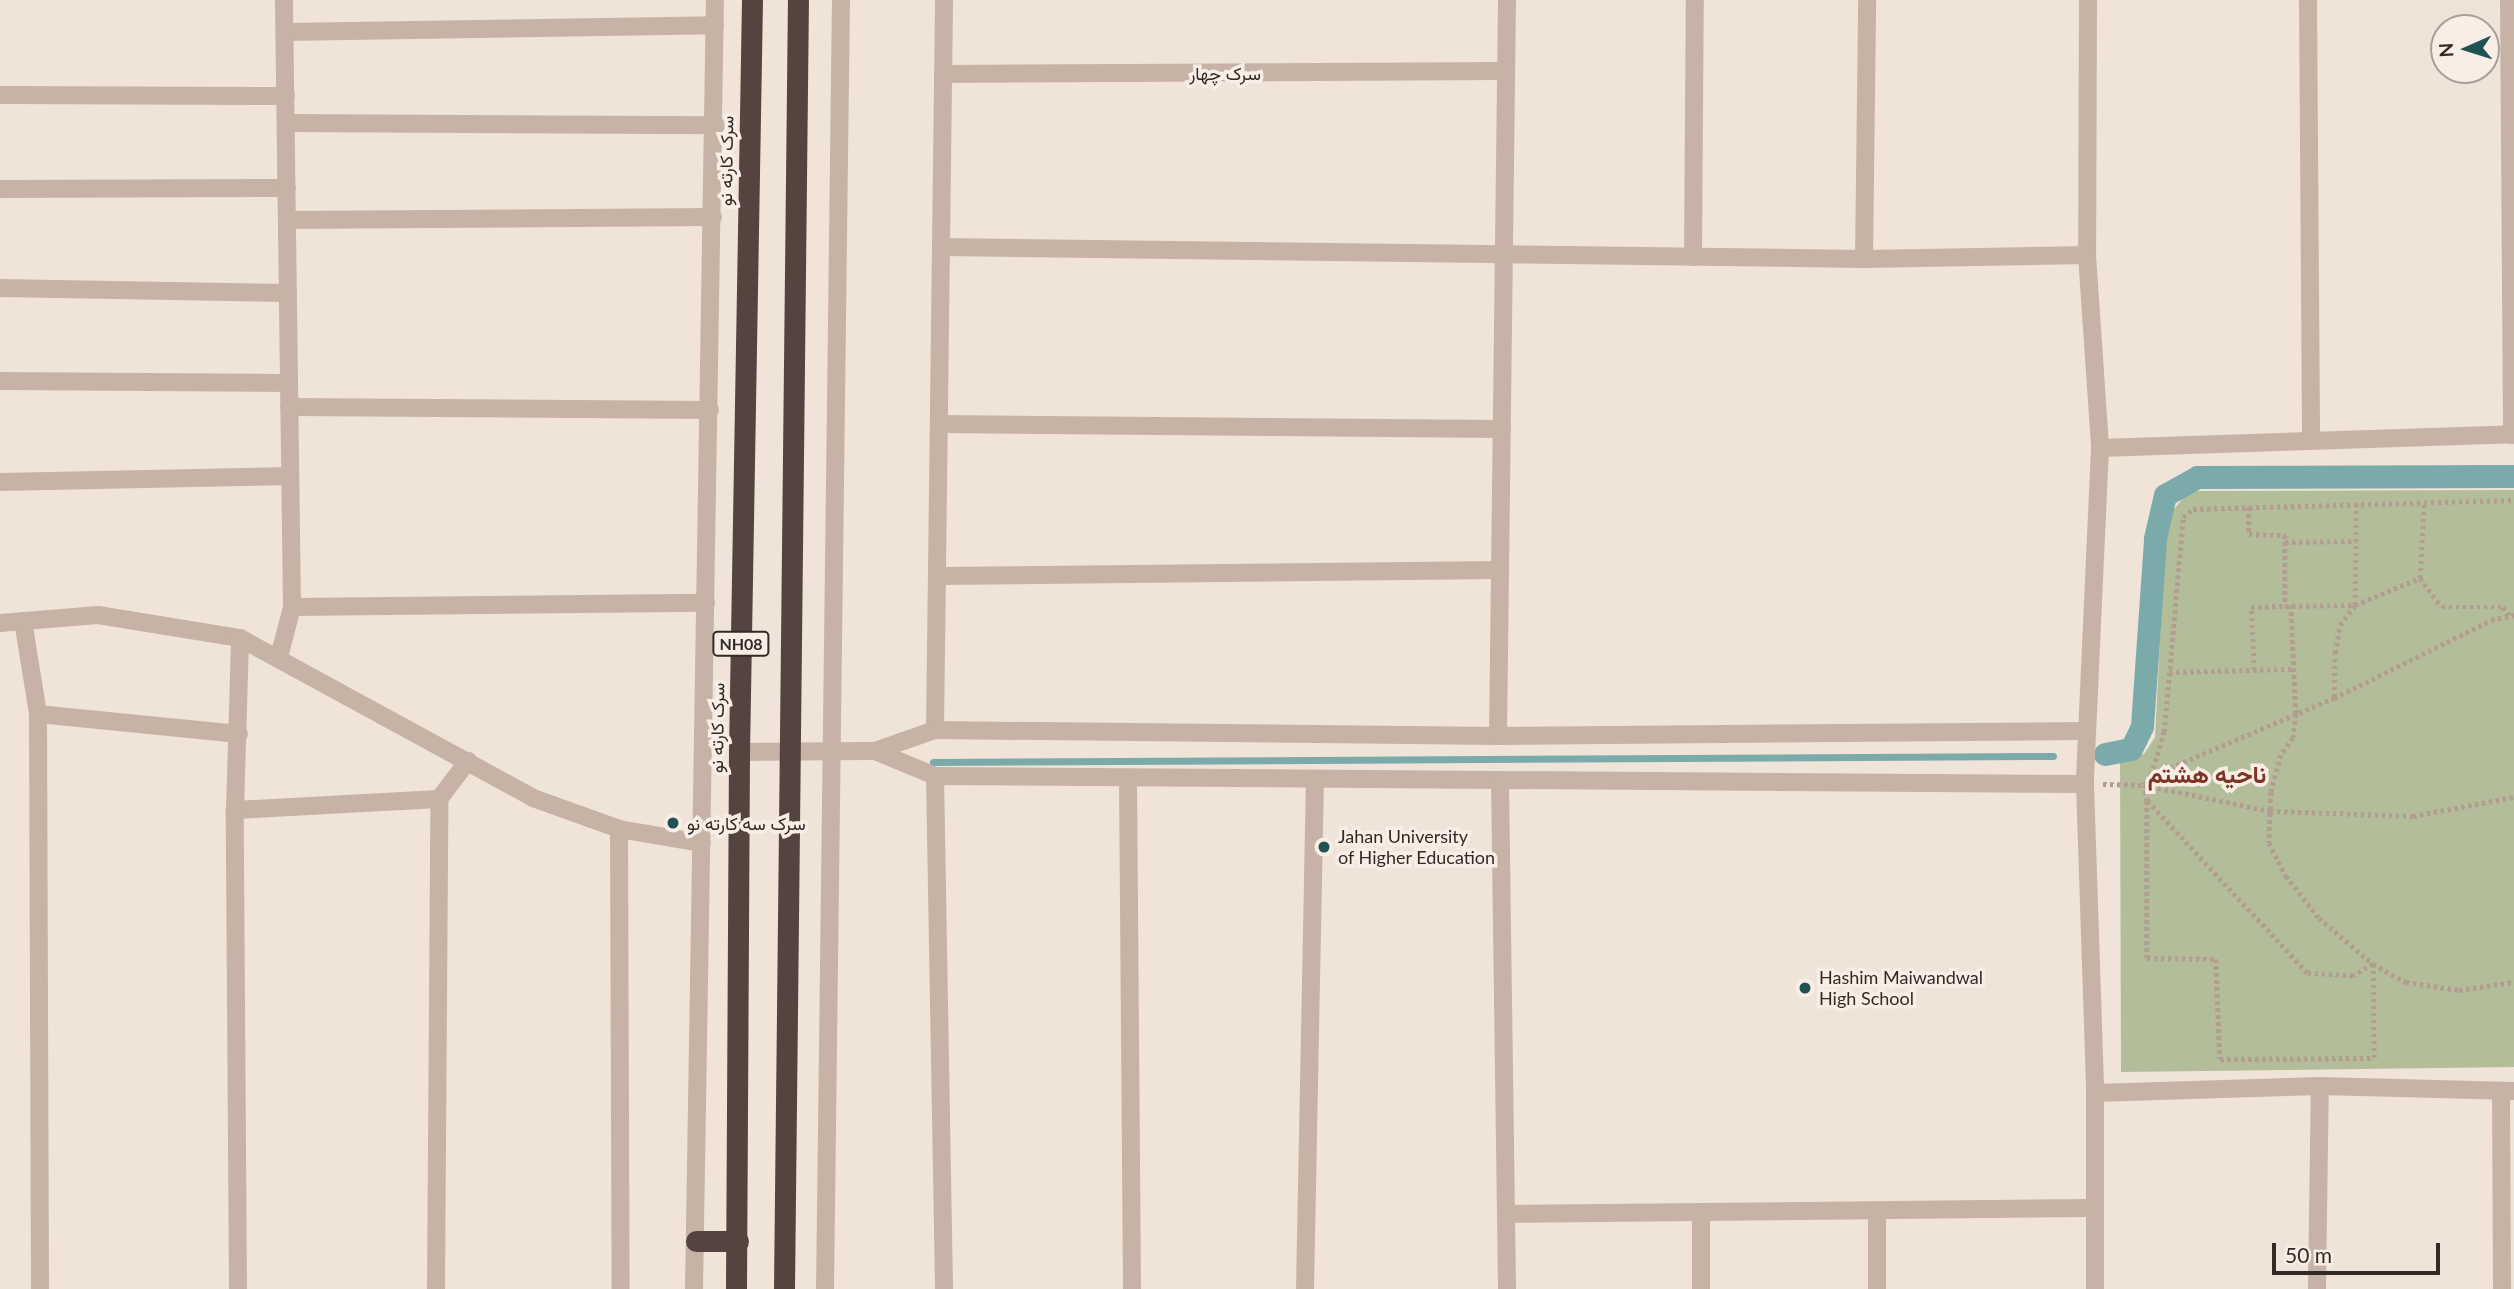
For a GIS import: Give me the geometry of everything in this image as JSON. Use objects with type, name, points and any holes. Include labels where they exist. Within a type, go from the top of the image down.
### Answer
[{"type":"highway","name":"سرک کارته نو","points":[[736,1289],[739,752],[752,0]]},
{"type":"highway","name":"NH08","points":[[784,1289],[798,0]]},
{"type":"highway","points":[[696,1241],[737,1241]]},
{"type":"street","points":[[279,657],[292,607],[284,0]]},
{"type":"street","points":[[694,1289],[716,125],[715,0]]},
{"type":"street","points":[[825,1289],[835,751],[841,0]]},
{"type":"street","points":[[935,730],[944,0]]},
{"type":"street","points":[[1498,736],[1507,0]]},
{"type":"street","points":[[1693,257],[1695,0]]},
{"type":"street","points":[[1864,259],[1867,0]]},
{"type":"street","points":[[2088,0],[2087,255],[2100,448],[2085,731],[2095,1093],[2095,1289]]},
{"type":"street","points":[[2308,0],[2311,438]]},
{"type":"street","points":[[2100,448],[2311,438],[2513,435],[2508,0]]},
{"type":"street","points":[[285,32],[715,25]]},
{"type":"street","name":"سرک چهار","points":[[943,74],[1506,71]]},
{"type":"street","points":[[0,95],[286,96]]},
{"type":"street","points":[[286,123],[716,125]]},
{"type":"street","points":[[0,189],[287,188]]},
{"type":"street","points":[[287,220],[713,218]]},
{"type":"street","points":[[941,247],[1864,259],[2087,255]]},
{"type":"street","points":[[0,288],[288,293]]},
{"type":"street","points":[[0,381],[289,383]]},
{"type":"street","points":[[289,407],[710,410]]},
{"type":"street","points":[[939,424],[1502,429]]},
{"type":"street","points":[[0,482],[290,476]]},
{"type":"street","points":[[937,576],[1500,570]]},
{"type":"street","points":[[292,607],[706,603]]},
{"type":"street","points":[[0,623],[98,615],[240,638],[533,798],[619,829],[702,843]]},
{"type":"street","points":[[23,621],[38,714],[40,1289]]},
{"type":"street","points":[[238,1289],[235,810],[240,638]]},
{"type":"street","points":[[38,714],[239,734]]},
{"type":"street","points":[[739,752],[875,751],[935,730],[1498,736],[2085,731]]},
{"type":"street","points":[[875,751],[935,776],[2085,784]]},
{"type":"street","points":[[436,1289],[439,799],[468,761]]},
{"type":"street","points":[[935,776],[944,1289]]},
{"type":"street","points":[[1128,779],[1132,1289]]},
{"type":"street","points":[[1306,1289],[1315,779]]},
{"type":"street","points":[[1500,781],[1507,1289]]},
{"type":"street","points":[[235,810],[439,799]]},
{"type":"street","points":[[619,829],[621,1289]]},
{"type":"street","points":[[2095,1093],[2320,1086],[2507,1091],[2502,1289]]},
{"type":"street","points":[[2317,1289],[2320,1086]]},
{"type":"street","points":[[1508,1214],[2095,1208]]},
{"type":"street","points":[[1877,1210],[1877,1289]]},
{"type":"street","points":[[1701,1212],[1701,1289]]},
{"type":"path","points":[[2373,964],[2374,1058],[2220,1059],[2216,959],[2147,958],[2147,801],[2144,785],[2151,776],[2164,732],[2183,517],[2193,509],[2514,500]]},
{"type":"path","points":[[2424,502],[2420,578],[2442,607],[2503,607],[2512,615]]},
{"type":"path","points":[[2334,698],[2334,653],[2340,625],[2356,606],[2356,504]]},
{"type":"path","points":[[2249,507],[2249,534],[2285,535],[2296,714],[2293,738],[2281,755],[2271,792],[2269,843],[2286,877],[2319,918],[2373,964],[2406,982],[2459,990],[2514,982]]},
{"type":"path","points":[[2285,542],[2356,541]]},
{"type":"path","points":[[2254,670],[2251,607],[2356,606],[2420,578]]},
{"type":"path","points":[[2151,776],[2334,698],[2491,620],[2512,615]]},
{"type":"path","points":[[2169,673],[2294,669]]},
{"type":"path","points":[[2085,784],[2144,785],[2270,811],[2413,816],[2514,797]]},
{"type":"path","points":[[2147,801],[2307,973],[2353,976],[2373,964]]},
{"type":"green space","points":[[2514,490],[2514,1067],[2121,1072],[2120,759],[2144,754],[2155,737],[2166,519],[2189,491]]},
{"type":"waterway","points":[[2105,754],[2131,749],[2142,726],[2155,538],[2165,495],[2197,477],[2514,476]]},
{"type":"waterway","points":[[933,762],[2053,756]]},
{"type":"place","name":"سرک سه کارته نو","points":[[673,823]]},
{"type":"place","name":"Jahan University of Higher Education","points":[[1324,847]]},
{"type":"place","name":"Hashim Maiwandwal High School","points":[[1805,988]]},
{"type":"district","name":"ناحیه هشتم","points":[[2207,774]]}]
